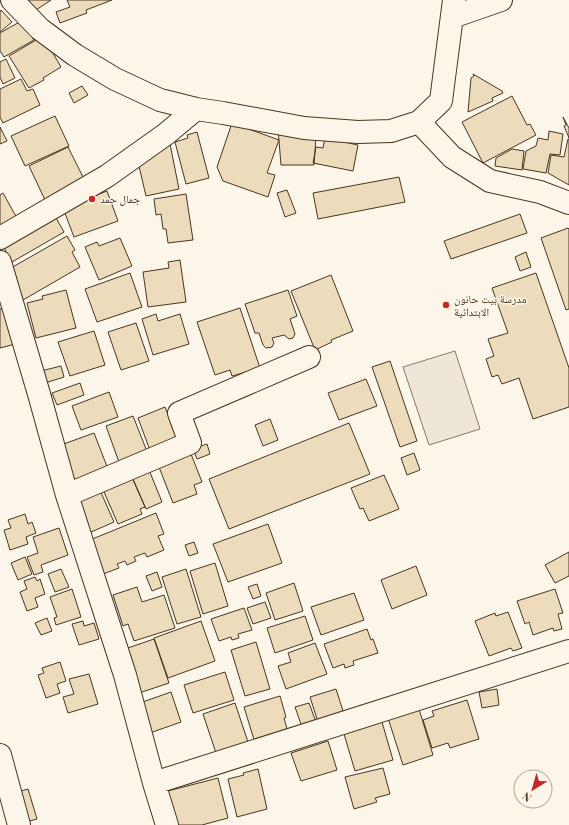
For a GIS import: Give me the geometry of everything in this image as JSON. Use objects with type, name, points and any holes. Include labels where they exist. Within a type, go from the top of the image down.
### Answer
[{"type":"street","points":[[12,0],[40,29],[76,56],[115,79],[160,100],[196,109],[304,128],[358,132],[391,131],[418,122],[441,101],[453,8],[501,0]]},
{"type":"street","points":[[0,238],[107,176],[166,134],[196,109]]},
{"type":"street","points":[[418,122],[452,157],[490,181],[540,192],[569,203]]},
{"type":"street","points":[[0,262],[39,394],[66,495],[125,675],[154,783],[168,825]]},
{"type":"street","points":[[66,495],[190,443],[179,414],[309,357]]},
{"type":"street","points":[[154,783],[569,651]]},
{"type":"street","points":[[0,755],[19,825]]},
{"type":"shaded area","points":[[455,351],[480,429],[429,445],[403,367]]},
{"type":"building","points":[[23,0],[51,0],[30,14]]},
{"type":"building","points":[[67,0],[112,0],[86,10],[87,13],[60,23],[56,12],[70,7]]},
{"type":"building","points":[[1,10],[12,22],[0,32],[0,12]]},
{"type":"building","points":[[23,20],[34,40],[4,57],[0,51],[0,33]]},
{"type":"building","points":[[43,36],[61,67],[43,78],[44,80],[29,88],[9,56]]},
{"type":"building","points":[[6,59],[15,78],[3,84],[0,77],[0,62]]},
{"type":"building","points":[[473,74],[503,93],[492,98],[493,101],[468,112],[471,78],[474,76]]},
{"type":"building","points":[[21,79],[27,91],[33,89],[40,105],[3,123],[0,117],[0,89]]},
{"type":"building","points":[[82,86],[88,95],[74,103],[69,93]]},
{"type":"building","points":[[512,96],[527,125],[530,124],[536,135],[483,163],[462,122]]},
{"type":"building","points":[[55,116],[69,146],[25,166],[11,136]]},
{"type":"building","points":[[563,117],[569,128],[569,138],[564,126],[566,125]]},
{"type":"building","points":[[232,123],[279,140],[267,173],[275,175],[268,197],[223,181],[217,167]]},
{"type":"building","points":[[0,127],[7,141],[0,144]]},
{"type":"building","points":[[278,129],[316,136],[314,165],[281,165]]},
{"type":"building","points":[[549,131],[563,134],[560,155],[550,154],[546,173],[523,169],[526,151],[536,146],[538,138],[548,140]]},
{"type":"building","points":[[197,132],[209,178],[186,184],[175,142],[188,138],[187,135]]},
{"type":"building","points":[[325,138],[358,145],[353,171],[313,163],[316,147],[323,148]]},
{"type":"building","points":[[568,139],[569,185],[548,173],[551,155],[564,157]]},
{"type":"building","points":[[170,144],[179,189],[146,196],[138,162]]},
{"type":"building","points":[[68,147],[84,179],[46,202],[29,166]]},
{"type":"building","points":[[512,149],[524,151],[522,170],[495,166],[496,158]]},
{"type":"building","points":[[399,177],[405,202],[318,219],[313,193]]},
{"type":"building","points":[[287,190],[296,213],[285,217],[277,193]]},
{"type":"building","points":[[107,191],[118,221],[74,237],[63,208]]},
{"type":"building","points":[[3,193],[18,220],[0,230],[0,195]]},
{"type":"building","points":[[186,194],[193,240],[168,243],[166,229],[163,229],[161,214],[156,215],[154,199]]},
{"type":"building","points":[[520,214],[527,233],[451,259],[444,241]]},
{"type":"building","points":[[56,218],[64,232],[12,262],[3,246]]},
{"type":"building","points":[[568,228],[569,309],[566,310],[541,238]]},
{"type":"building","points":[[67,236],[75,250],[72,252],[80,267],[23,300],[12,281],[17,278],[11,268]]},
{"type":"building","points":[[120,238],[132,266],[99,280],[85,247],[97,242],[99,246]]},
{"type":"building","points":[[526,252],[531,267],[520,271],[515,257]]},
{"type":"building","points":[[180,260],[186,302],[148,307],[143,272],[169,268],[168,262]]},
{"type":"building","points":[[130,273],[142,307],[97,322],[85,289]]},
{"type":"building","points":[[536,273],[569,368],[569,407],[533,419],[519,378],[502,384],[498,375],[492,377],[486,359],[494,356],[488,339],[508,333],[492,288]]},
{"type":"building","points":[[331,275],[353,331],[331,340],[332,342],[315,350],[291,291]]},
{"type":"building","points":[[66,290],[76,328],[36,338],[27,303],[43,299],[42,296]]},
{"type":"building","points":[[288,290],[297,316],[290,319],[295,334],[293,338],[289,339],[284,335],[272,338],[274,343],[272,347],[266,348],[263,345],[259,333],[255,333],[245,304]]},
{"type":"building","points":[[8,306],[19,343],[0,348],[0,309]]},
{"type":"building","points":[[240,308],[260,368],[232,376],[230,370],[215,375],[197,322]]},
{"type":"building","points":[[156,314],[158,321],[180,314],[189,344],[153,355],[142,319]]},
{"type":"building","points":[[136,323],[149,361],[121,370],[108,332]]},
{"type":"building","points":[[94,331],[105,365],[70,376],[58,342]]},
{"type":"building","points":[[390,361],[417,441],[400,447],[372,367]]},
{"type":"building","points":[[61,366],[64,377],[45,383],[41,371]]},
{"type":"building","points":[[366,379],[377,406],[339,420],[328,393]]},
{"type":"building","points":[[80,383],[84,395],[57,405],[52,393]]},
{"type":"building","points":[[109,392],[118,417],[81,430],[72,406]]},
{"type":"building","points":[[165,407],[179,443],[151,453],[138,418]]},
{"type":"building","points":[[133,416],[148,454],[120,465],[106,426]]},
{"type":"building","points":[[270,419],[278,440],[263,446],[255,425]]},
{"type":"building","points":[[349,423],[370,474],[229,529],[209,479]]},
{"type":"building","points":[[94,433],[108,469],[75,481],[61,445]]},
{"type":"building","points":[[207,444],[210,454],[197,459],[193,449]]},
{"type":"building","points":[[414,453],[420,470],[407,475],[401,458]]},
{"type":"building","points":[[191,454],[202,482],[194,485],[197,494],[173,503],[159,467]]},
{"type":"building","points":[[147,465],[162,502],[146,509],[130,472]]},
{"type":"building","points":[[130,473],[145,507],[140,509],[142,514],[118,524],[101,485]]},
{"type":"building","points":[[384,475],[399,509],[369,521],[363,508],[360,509],[351,488]]},
{"type":"building","points":[[99,488],[114,522],[82,536],[70,500]]},
{"type":"building","points":[[156,513],[164,534],[158,536],[164,550],[147,557],[145,553],[134,557],[136,561],[127,565],[125,561],[117,564],[119,568],[103,574],[90,540]]},
{"type":"building","points":[[25,514],[28,524],[32,522],[36,533],[26,537],[28,544],[10,550],[4,530],[11,528],[8,520]]},
{"type":"building","points":[[268,524],[282,563],[228,582],[213,544]]},
{"type":"building","points":[[59,528],[68,555],[41,565],[43,572],[34,575],[27,557],[38,553],[33,537]]},
{"type":"building","points":[[194,542],[198,553],[189,556],[185,545]]},
{"type":"building","points":[[569,552],[569,576],[555,583],[545,565]]},
{"type":"building","points":[[25,557],[32,574],[18,580],[11,563]]},
{"type":"building","points":[[215,563],[228,606],[203,614],[190,571]]},
{"type":"building","points":[[416,566],[427,595],[392,609],[381,580]]},
{"type":"building","points":[[61,569],[69,587],[55,592],[48,574]]},
{"type":"building","points":[[186,569],[201,617],[177,624],[162,577]]},
{"type":"building","points":[[157,572],[162,587],[152,591],[146,576]]},
{"type":"building","points":[[35,577],[37,581],[40,579],[45,594],[35,598],[38,607],[27,611],[20,592],[27,589],[24,581]]},
{"type":"building","points":[[294,583],[303,611],[275,620],[266,593]]},
{"type":"building","points":[[257,584],[261,596],[253,599],[248,587]]},
{"type":"building","points":[[137,587],[142,602],[164,595],[175,628],[134,641],[128,624],[123,626],[113,595]]},
{"type":"building","points":[[72,589],[81,617],[56,625],[54,618],[57,617],[50,597]]},
{"type":"building","points":[[555,589],[563,613],[558,614],[562,629],[554,631],[553,628],[533,635],[529,622],[525,624],[517,601]]},
{"type":"building","points":[[354,593],[364,620],[321,635],[311,607]]},
{"type":"building","points":[[265,602],[271,618],[253,624],[247,608]]},
{"type":"building","points":[[244,608],[252,630],[238,634],[239,638],[232,640],[231,637],[219,641],[211,619]]},
{"type":"building","points":[[508,612],[522,648],[513,651],[511,648],[489,656],[475,621],[495,613],[496,616]]},
{"type":"building","points":[[305,616],[313,640],[275,653],[267,628]]},
{"type":"building","points":[[47,618],[52,631],[41,635],[35,623]]},
{"type":"building","points":[[83,621],[84,626],[94,623],[99,639],[79,645],[72,624]]},
{"type":"building","points":[[201,621],[215,661],[168,678],[154,638]]},
{"type":"building","points":[[367,629],[371,640],[373,639],[378,653],[353,661],[354,665],[345,668],[344,664],[333,668],[324,644]]},
{"type":"building","points":[[154,639],[169,683],[133,695],[122,650]]},
{"type":"building","points":[[256,642],[270,689],[245,696],[231,650]]},
{"type":"building","points":[[315,643],[327,674],[286,689],[278,666],[291,662],[288,653]]},
{"type":"building","points":[[60,662],[66,681],[57,684],[60,693],[46,698],[38,675],[44,673],[42,668]]},
{"type":"building","points":[[225,672],[234,700],[193,713],[184,685]]},
{"type":"building","points":[[89,674],[98,704],[68,713],[63,697],[74,694],[69,679]]},
{"type":"building","points":[[336,689],[344,714],[318,722],[310,697]]},
{"type":"building","points":[[497,689],[499,705],[482,708],[479,692]]},
{"type":"building","points":[[171,692],[181,722],[147,734],[137,704]]},
{"type":"building","points":[[280,696],[286,717],[284,718],[288,732],[255,743],[244,707]]},
{"type":"building","points":[[467,700],[479,739],[450,748],[448,743],[432,748],[423,720],[434,716],[432,711]]},
{"type":"building","points":[[235,703],[248,742],[216,753],[203,714]]},
{"type":"building","points":[[309,703],[316,722],[302,727],[295,707]]},
{"type":"building","points":[[419,709],[433,755],[403,765],[388,718]]},
{"type":"building","points":[[382,722],[393,760],[355,771],[344,734]]},
{"type":"building","points":[[328,741],[337,770],[301,781],[291,753]]},
{"type":"building","points":[[383,768],[390,794],[375,798],[377,802],[354,809],[345,777]]},
{"type":"building","points":[[258,769],[267,809],[237,817],[228,779],[244,775],[243,773]]},
{"type":"building","points":[[218,778],[228,818],[202,825],[172,825],[164,792]]},
{"type":"building","points":[[28,789],[37,819],[26,822],[17,792]]},
{"type":"place","name":"جمال حمد","points":[[92,199]]},
{"type":"place","name":"مدرسة بيت حانون الابتدائية","points":[[446,305]]}]
